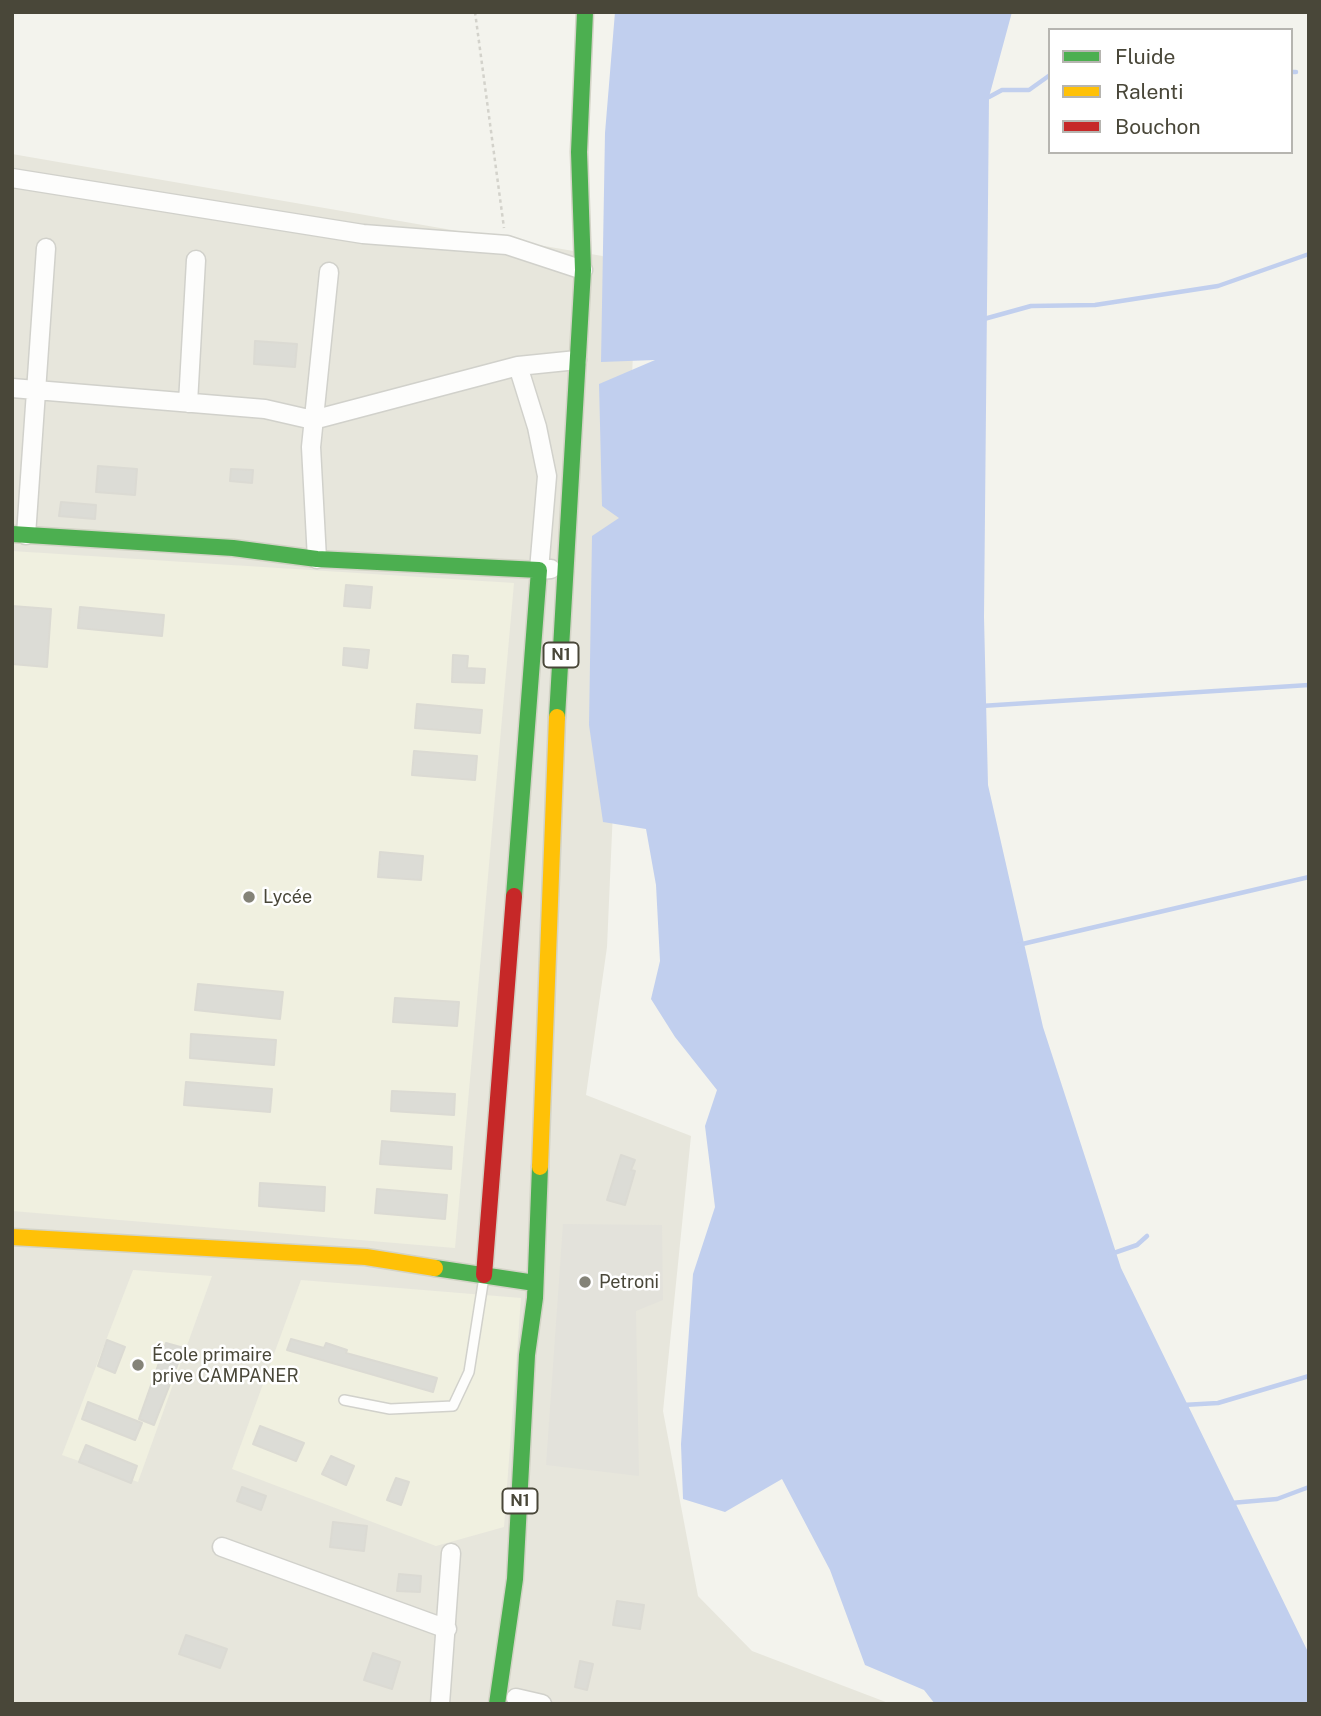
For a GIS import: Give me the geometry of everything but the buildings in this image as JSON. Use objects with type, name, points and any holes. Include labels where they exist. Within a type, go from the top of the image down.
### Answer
[{"type":"main road","name":"N1","points":[[497,1704],[506,1662],[518,1542],[528,1332],[535,1290],[555,756],[583,270],[579,152],[585,12]]},
{"type":"main road","points":[[19,535],[233,548],[317,559],[539,570],[484,1275]]},
{"type":"main road","points":[[12,1237],[366,1257],[484,1275],[535,1290]]},
{"type":"main road","name":"N1","points":[[520,1660],[534,1531],[541,1327],[535,1290]]},
{"type":"street","points":[[12,178],[363,234],[507,245],[583,270]]},
{"type":"street","points":[[19,535],[38,390],[46,248]]},
{"type":"street","points":[[188,403],[196,260]]},
{"type":"street","points":[[317,559],[313,420],[329,272]]},
{"type":"street","points":[[12,388],[265,409],[313,420],[518,366],[578,360]]},
{"type":"street","points":[[518,366],[537,427],[547,476],[539,570],[566,568]]},
{"type":"street","points":[[222,1547],[447,1629]]},
{"type":"street","points":[[440,1704],[451,1553]]},
{"type":"street","points":[[516,1696],[542,1704]]},
{"type":"lane","points":[[344,1400],[390,1409],[453,1406],[469,1372],[484,1275]]},
{"type":"path","points":[[475,12],[507,245]]},
{"type":"shaded area","points":[[12,154],[637,262],[607,947],[586,1095],[691,1136],[663,1411],[698,1596],[752,1651],[891,1704],[12,1704]]},
{"type":"shaded area","name":"Lycée","points":[[12,551],[514,583],[455,1248],[12,1211]]},
{"type":"shaded area","points":[[563,1224],[662,1225],[663,1300],[636,1311],[639,1476],[546,1465]]},
{"type":"shaded area","name":"École primaire prive CAMPANER","points":[[133,1270],[212,1276],[138,1482],[62,1455]]},
{"type":"shaded area","points":[[301,1280],[521,1298],[504,1527],[436,1546],[232,1469]]},
{"type":"water","points":[[615,12],[1012,12],[989,97],[984,617],[988,785],[1043,1027],[1121,1268],[1309,1654],[1309,1704],[935,1704],[924,1690],[865,1665],[830,1570],[782,1479],[725,1512],[683,1499],[681,1444],[693,1274],[715,1207],[705,1126],[717,1090],[675,1037],[651,999],[660,961],[656,885],[646,829],[603,822],[589,725],[592,536],[619,518],[602,506],[599,384],[655,360],[601,362],[605,133]]},
{"type":"waterway","points":[[989,97],[1002,90],[1029,90],[1048,76]]},
{"type":"waterway","points":[[984,319],[1031,306],[1095,305],[1218,286],[1309,254]]},
{"type":"waterway","points":[[981,706],[1309,685]]},
{"type":"waterway","points":[[1018,945],[1309,877]]},
{"type":"waterway","points":[[1111,1254],[1137,1245],[1147,1236]]},
{"type":"waterway","points":[[1183,1405],[1218,1403],[1309,1376]]},
{"type":"waterway","points":[[1231,1503],[1277,1499],[1309,1487]]},
{"type":"traffic: fast","points":[[557,717],[583,270],[579,152],[585,12]]},
{"type":"traffic: fast","points":[[12,534],[233,548],[317,559],[539,570],[514,896]]},
{"type":"traffic: fast","points":[[497,1704],[515,1579],[527,1355],[535,1298],[540,1167]]},
{"type":"traffic: fast","points":[[435,1268],[535,1283]]},
{"type":"traffic: slow","points":[[540,1167],[557,717]]},
{"type":"traffic: slow","points":[[12,1237],[366,1257],[435,1268]]},
{"type":"traffic: jam","points":[[484,1275],[514,896]]},
{"type":"place","name":"Lycée","points":[[249,897]]},
{"type":"place","name":"Petroni","points":[[585,1282]]},
{"type":"place","name":"École primaire prive CAMPANER","points":[[138,1365]]}]
